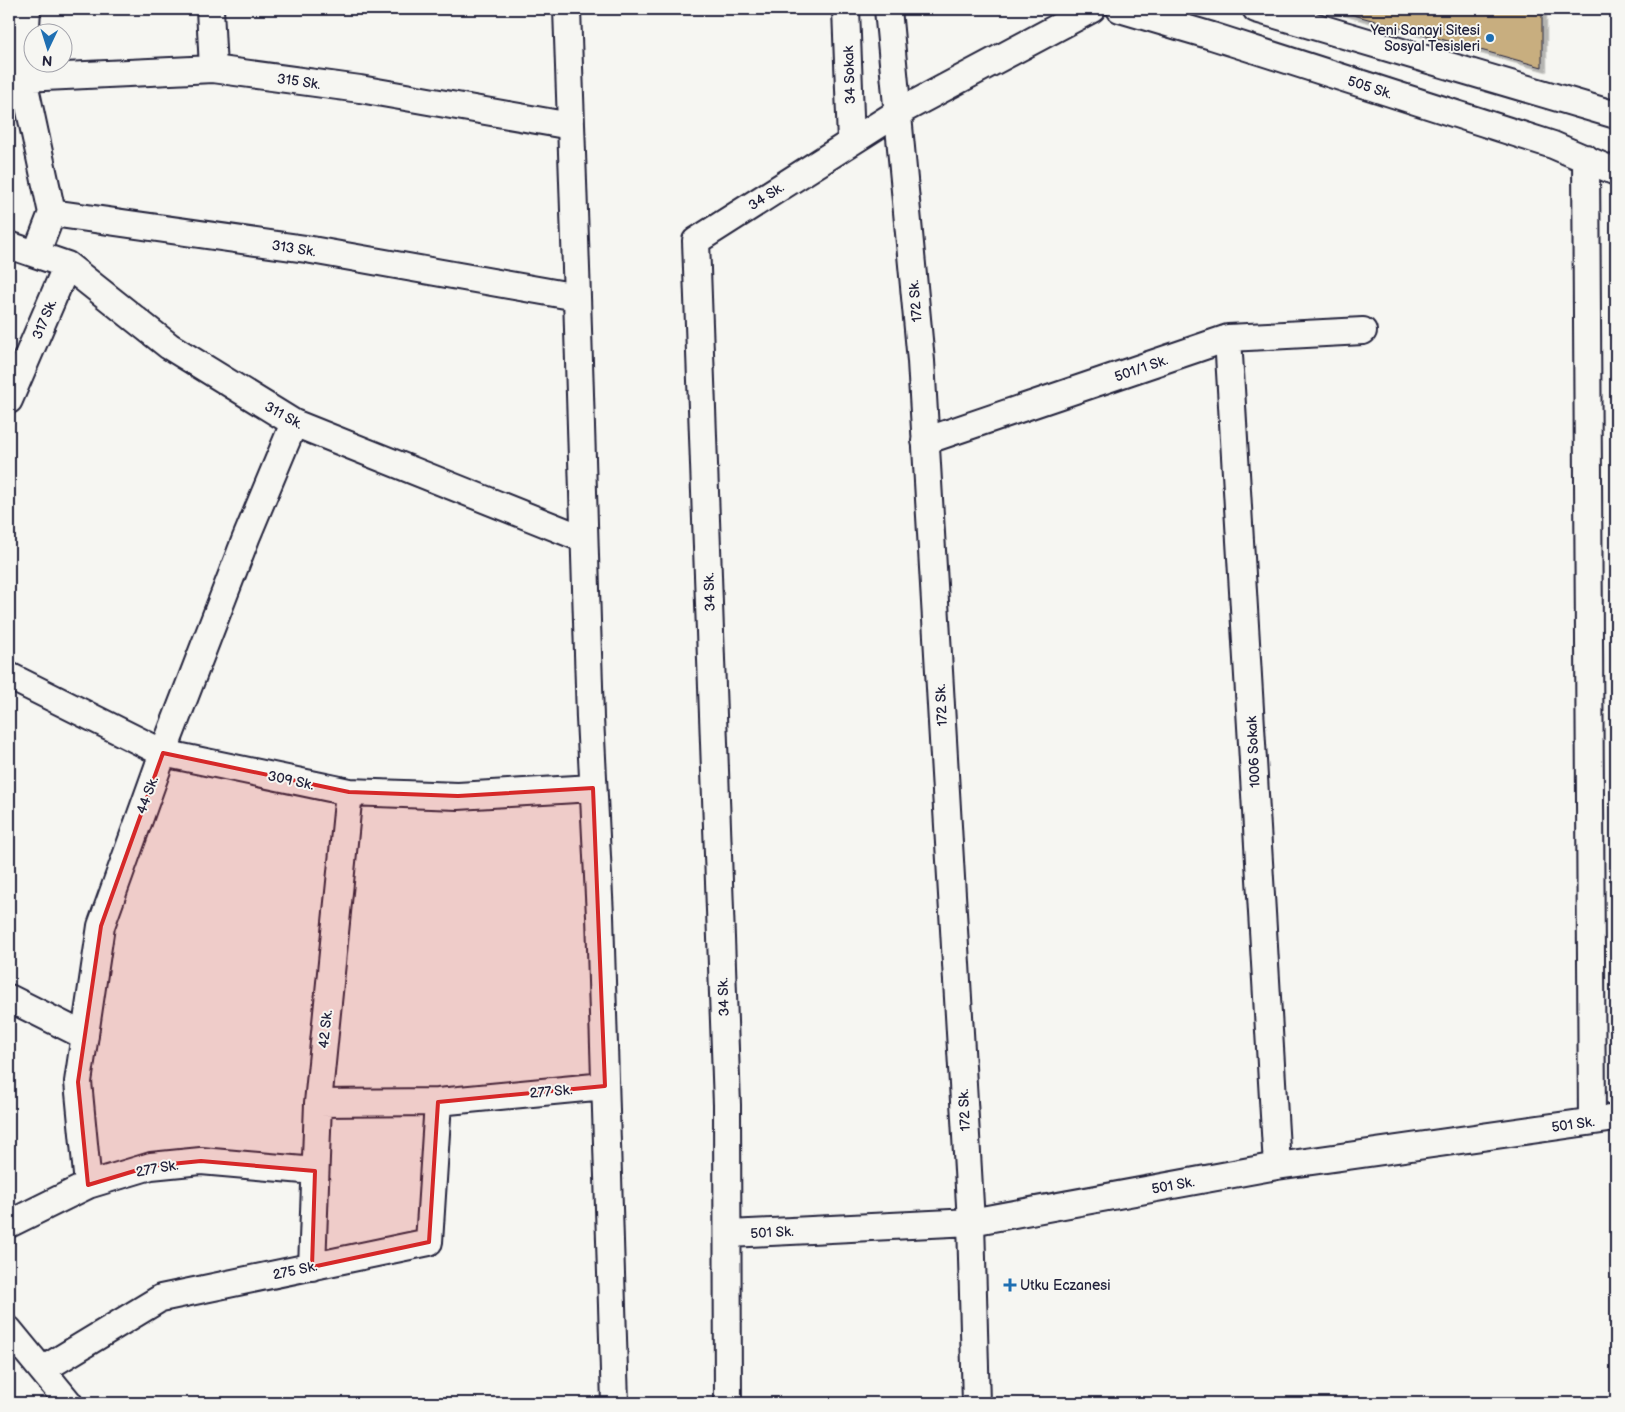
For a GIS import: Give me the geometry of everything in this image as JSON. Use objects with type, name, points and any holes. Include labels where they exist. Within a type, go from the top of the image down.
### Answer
[{"type":"street","points":[[27,9],[23,78],[52,214],[36,254]]},
{"type":"street","points":[[210,9],[213,69]]},
{"type":"street","points":[[567,9],[584,539],[600,925],[616,1403]]},
{"type":"street","name":"34 Sokak","points":[[846,9],[852,142]]},
{"type":"street","name":"172 Sk.","points":[[888,9],[921,361],[971,1222],[976,1403]]},
{"type":"street","name":"34 Sk.","points":[[728,1403],[729,1234],[726,1085],[696,241],[897,113],[1092,9]]},
{"type":"street","name":"505 Sk.","points":[[1120,9],[1326,72],[1553,145],[1616,172]]},
{"type":"street","points":[[1256,9],[1616,115]]},
{"type":"street","name":"315 Sk.","points":[[23,78],[213,69],[360,89],[571,126]]},
{"type":"street","points":[[1586,158],[1604,1120]]},
{"type":"street","name":"313 Sk.","points":[[52,214],[306,249],[577,297]]},
{"type":"street","name":"311 Sk.","points":[[9,245],[67,265],[169,346],[294,423],[584,539]]},
{"type":"street","name":"317 Sk.","points":[[9,400],[67,265]]},
{"type":"street","name":"501/1 Sk.","points":[[925,441],[1228,338],[1363,331]]},
{"type":"street","name":"1006 Sokak","points":[[1228,338],[1277,1166]]},
{"type":"street","name":"44 Sk.","points":[[88,1185],[78,1082],[101,926],[163,752],[246,538],[294,423]]},
{"type":"street","name":"309 Sk.","points":[[9,676],[163,752],[349,792],[458,796],[593,788]]},
{"type":"street","name":"42 Sk.","points":[[312,1266],[318,1103],[349,792]]},
{"type":"street","points":[[9,998],[85,1036]]},
{"type":"street","name":"277 Sk.","points":[[318,1103],[438,1102],[605,1086]]},
{"type":"street","name":"275 Sk.","points":[[42,1370],[161,1298],[429,1242],[438,1102]]},
{"type":"street","name":"501 Sk.","points":[[729,1234],[971,1222],[1277,1166],[1604,1120]]},
{"type":"street","name":"277 Sk.","points":[[9,1224],[88,1185],[151,1166],[201,1162],[316,1171]]},
{"type":"street","points":[[9,1330],[69,1403]]},
{"type":"highlighted area","points":[[163,753],[349,792],[458,796],[593,788],[605,1086],[438,1102],[429,1242],[312,1267],[315,1171],[201,1161],[151,1166],[88,1185],[78,1082],[101,926]]},
{"type":"building","name":"Yeni Sanayi Sitesi Sosyal Tesisleri","points":[[1332,9],[1542,9],[1542,67]]},
{"type":"place","name":"Yeni Sanayi Sitesi Sosyal Tesisleri","points":[[1490,38]]},
{"type":"place","name":"Utku Eczanesi","points":[[1010,1285]]}]
